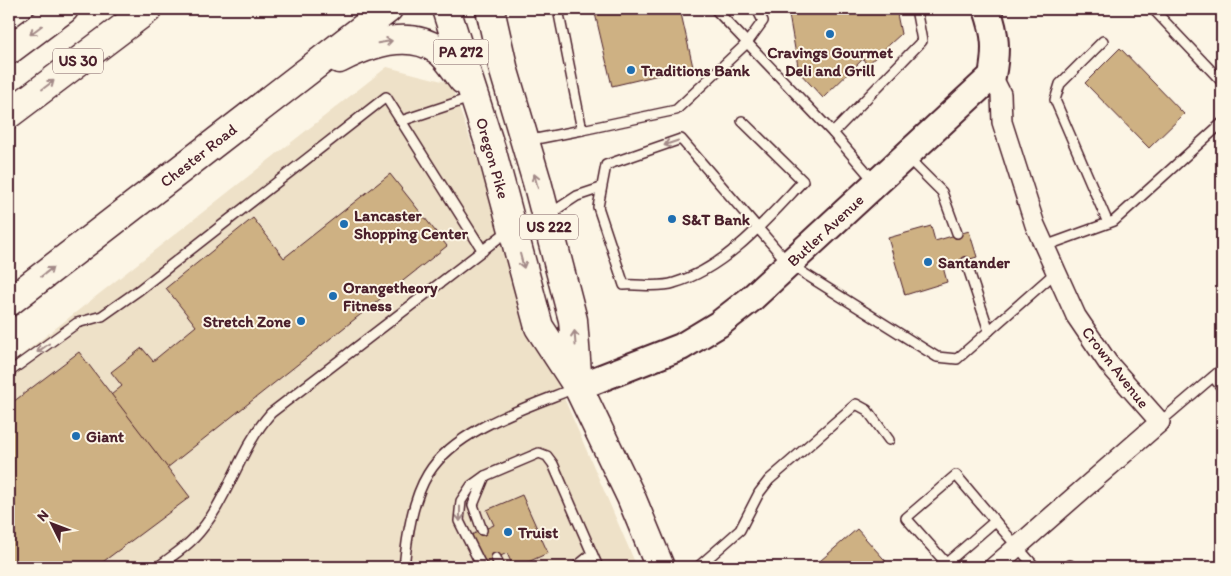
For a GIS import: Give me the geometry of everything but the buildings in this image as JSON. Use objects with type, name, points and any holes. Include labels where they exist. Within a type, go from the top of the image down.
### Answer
[{"type":"highway","points":[[9,50],[64,9]]},
{"type":"highway","name":"US 30","points":[[9,114],[148,9]]},
{"type":"highway","name":"Chester Road","points":[[9,302],[388,9]]},
{"type":"highway","name":"Oregon Pike","points":[[446,9],[475,96],[513,227],[539,327],[578,387],[631,497],[660,567]]},
{"type":"highway","name":"Oregon Pike","points":[[490,9],[504,71],[525,141],[573,320],[578,387]]},
{"type":"highway","name":"US 222","points":[[504,71],[510,9]]},
{"type":"highway","points":[[264,104],[359,48],[383,42],[404,40],[424,42],[440,51],[475,96]]},
{"type":"street","points":[[987,9],[995,32],[996,53],[992,76]]},
{"type":"street","name":"Butler Avenue","points":[[578,387],[658,357],[689,342],[726,319],[789,264],[992,76]]},
{"type":"street","name":"Crown Avenue","points":[[992,76],[1001,94],[1002,122],[1019,178],[1045,246],[1076,316],[1108,362],[1160,422],[994,567]]},
{"type":"lane","points":[[558,9],[582,130]]},
{"type":"lane","points":[[714,9],[833,133],[875,183]]},
{"type":"lane","points":[[525,141],[676,110],[747,43],[763,20],[756,9]]},
{"type":"lane","points":[[833,133],[922,41],[916,9]]},
{"type":"lane","points":[[1153,9],[1222,82]]},
{"type":"lane","points":[[1103,41],[1060,84],[1055,100],[1108,223]]},
{"type":"lane","points":[[401,122],[475,96]]},
{"type":"lane","points":[[9,372],[77,323],[102,316],[138,290],[386,97],[483,252]]},
{"type":"lane","points":[[742,121],[803,181],[758,228],[712,266],[673,284],[624,285],[598,207],[606,165],[681,139],[758,228],[789,264],[936,357],[957,359],[1056,272]]},
{"type":"lane","points":[[1045,246],[1114,221],[1222,123]]},
{"type":"lane","points":[[905,155],[942,192],[956,233]]},
{"type":"lane","points":[[546,217],[577,196],[601,188]]},
{"type":"lane","points":[[158,567],[194,538],[211,516],[256,430],[271,413],[483,252],[513,227]]},
{"type":"lane","points":[[966,262],[989,331]]},
{"type":"lane","points":[[1160,422],[1222,369]]},
{"type":"lane","points":[[1213,377],[1222,388]]},
{"type":"lane","points":[[415,567],[404,566],[419,492],[428,473],[444,455],[465,438],[494,421],[578,387]]},
{"type":"lane","points":[[698,567],[740,530],[759,493],[770,480],[856,404],[867,410],[889,440]]},
{"type":"lane","points":[[482,567],[459,522],[459,511],[464,494],[485,476],[534,454],[547,456],[553,464],[598,567]]},
{"type":"lane","points":[[995,521],[944,565],[906,518],[956,475],[1035,567]]},
{"type":"lane","points":[[482,530],[473,504],[485,476]]},
{"type":"lane","points":[[576,567],[592,554]]},
{"type":"shaded area","name":"Lancaster Shopping Center","points":[[387,67],[450,83],[561,391],[637,567],[9,567],[9,365]]},
{"type":"place","name":"Cravings Gourmet Deli and Grill","points":[[830,34]]},
{"type":"place","name":"Traditions Bank","points":[[631,70]]},
{"type":"place","name":"S&T Bank","points":[[672,219]]},
{"type":"place","name":"Lancaster Shopping Center","points":[[344,224]]},
{"type":"place","name":"Santander","points":[[928,262]]},
{"type":"place","name":"Orangetheory Fitness","points":[[333,296]]},
{"type":"place","name":"Stretch Zone","points":[[301,321]]},
{"type":"place","name":"Giant","points":[[76,436]]},
{"type":"place","name":"Truist","points":[[508,532]]}]
